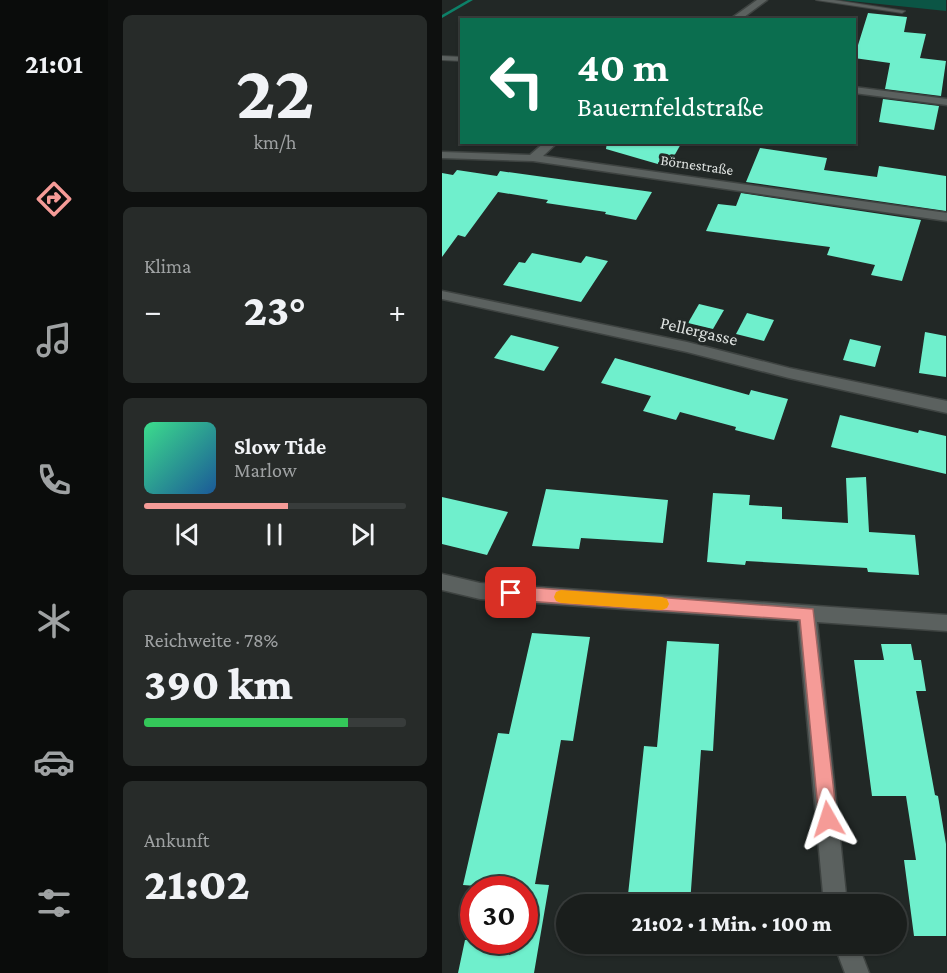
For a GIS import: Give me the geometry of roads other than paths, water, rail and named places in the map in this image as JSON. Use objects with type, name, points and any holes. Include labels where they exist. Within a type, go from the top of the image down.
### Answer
[{"type":"street","points":[[736,18],[763,0]]},
{"type":"street","points":[[856,90],[946,102]]},
{"type":"street","points":[[533,158],[550,144]]},
{"type":"street","name":"Börnestraße","points":[[442,155],[533,158],[946,217]]},
{"type":"street","name":"Pellergasse","points":[[442,296],[482,302],[687,347],[789,373],[946,407]]},
{"type":"street","points":[[442,582],[480,591],[946,623]]},
{"type":"street","points":[[807,614],[835,894]]},
{"type":"street","points":[[850,954],[857,973]]},
{"type":"lane","points":[[818,0],[902,11]]},
{"type":"lane","points":[[442,58],[460,59]]},
{"type":"waterway","points":[[442,17],[471,0]]}]
